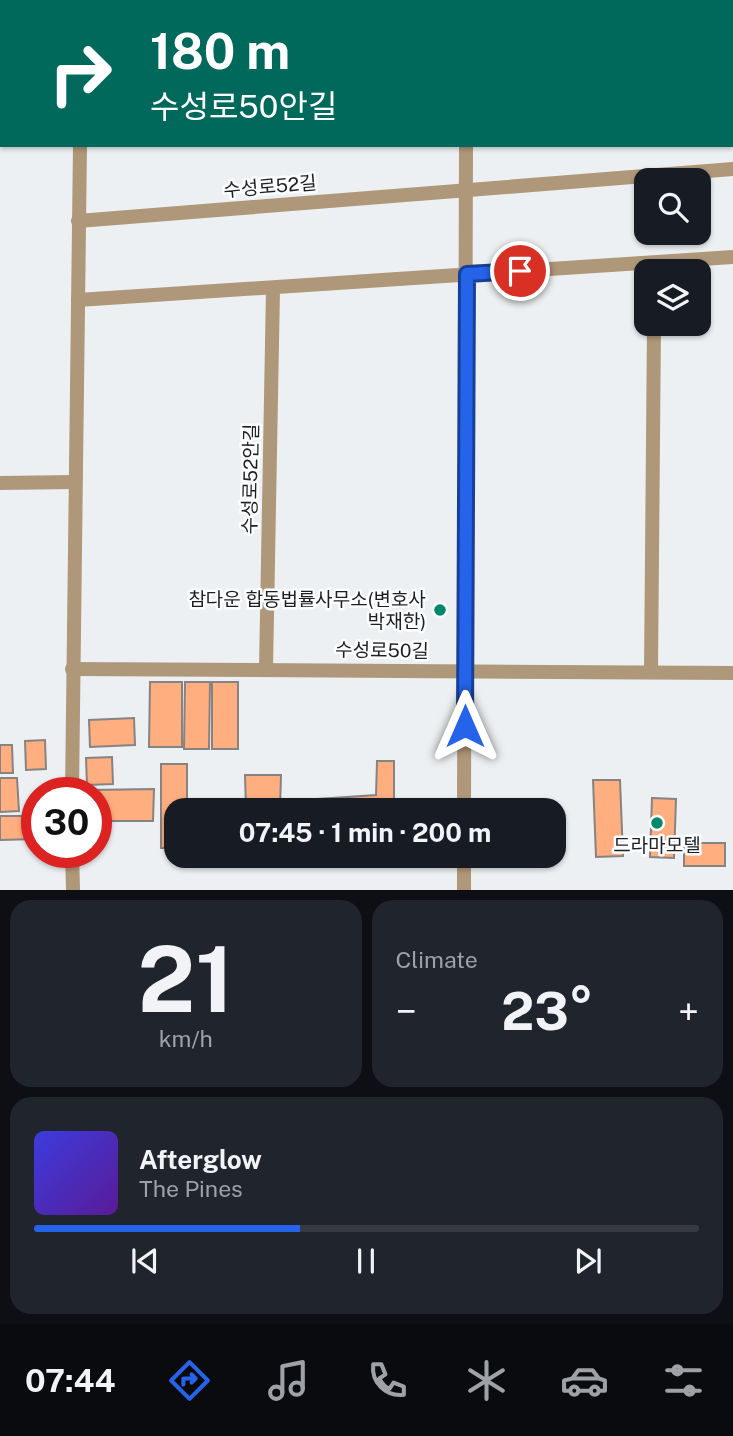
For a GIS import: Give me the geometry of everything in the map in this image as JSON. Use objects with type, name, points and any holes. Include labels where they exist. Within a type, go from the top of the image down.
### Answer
[{"type":"street","points":[[72,777],[80,147]]},
{"type":"street","points":[[464,798],[466,147]]},
{"type":"street","points":[[464,189],[733,169]]},
{"type":"street","name":"수성로52길","points":[[78,221],[464,189]]},
{"type":"street","points":[[711,260],[733,257]]},
{"type":"street","points":[[78,300],[467,274],[634,268]]},
{"type":"street","name":"수성로52안길","points":[[267,669],[273,289]]},
{"type":"street","points":[[651,671],[654,336]]},
{"type":"street","points":[[0,483],[75,482]]},
{"type":"street","name":"수성로50길","points":[[72,669],[733,673]]},
{"type":"street","points":[[72,868],[72,890]]},
{"type":"street","points":[[464,868],[464,890]]},
{"type":"building","points":[[150,682],[182,682],[182,747],[149,747]]},
{"type":"building","points":[[185,682],[210,682],[209,749],[184,749]]},
{"type":"building","points":[[212,682],[238,682],[238,749],[212,749]]},
{"type":"building","points":[[134,718],[135,745],[90,747],[89,720]]},
{"type":"building","points":[[45,740],[46,769],[26,770],[25,741]]},
{"type":"building","points":[[0,745],[12,745],[13,773],[0,773]]},
{"type":"building","points":[[112,757],[113,784],[112,777],[87,777],[86,758]]},
{"type":"building","points":[[377,761],[394,761],[394,798],[332,798],[376,795]]},
{"type":"building","points":[[161,764],[187,764],[187,798],[164,798],[164,848],[161,848]]},
{"type":"building","points":[[245,775],[281,775],[280,798],[246,798]]},
{"type":"building","points":[[0,778],[17,778],[19,811],[0,812]]},
{"type":"building","points":[[593,780],[620,780],[623,856],[596,857]]},
{"type":"building","points":[[154,789],[153,821],[112,821],[112,790]]},
{"type":"building","points":[[652,798],[676,799],[674,858],[650,857]]},
{"type":"building","points":[[0,816],[21,816],[21,839],[0,840]]},
{"type":"building","points":[[684,843],[725,843],[725,866],[684,866]]},
{"type":"place","name":"참다운 합동법률사무소(변호사 박재한)","points":[[440,610]]},
{"type":"place","name":"드라마모텔","points":[[657,823]]},
{"type":"route","points":[[465,726],[467,274],[520,271]]}]
